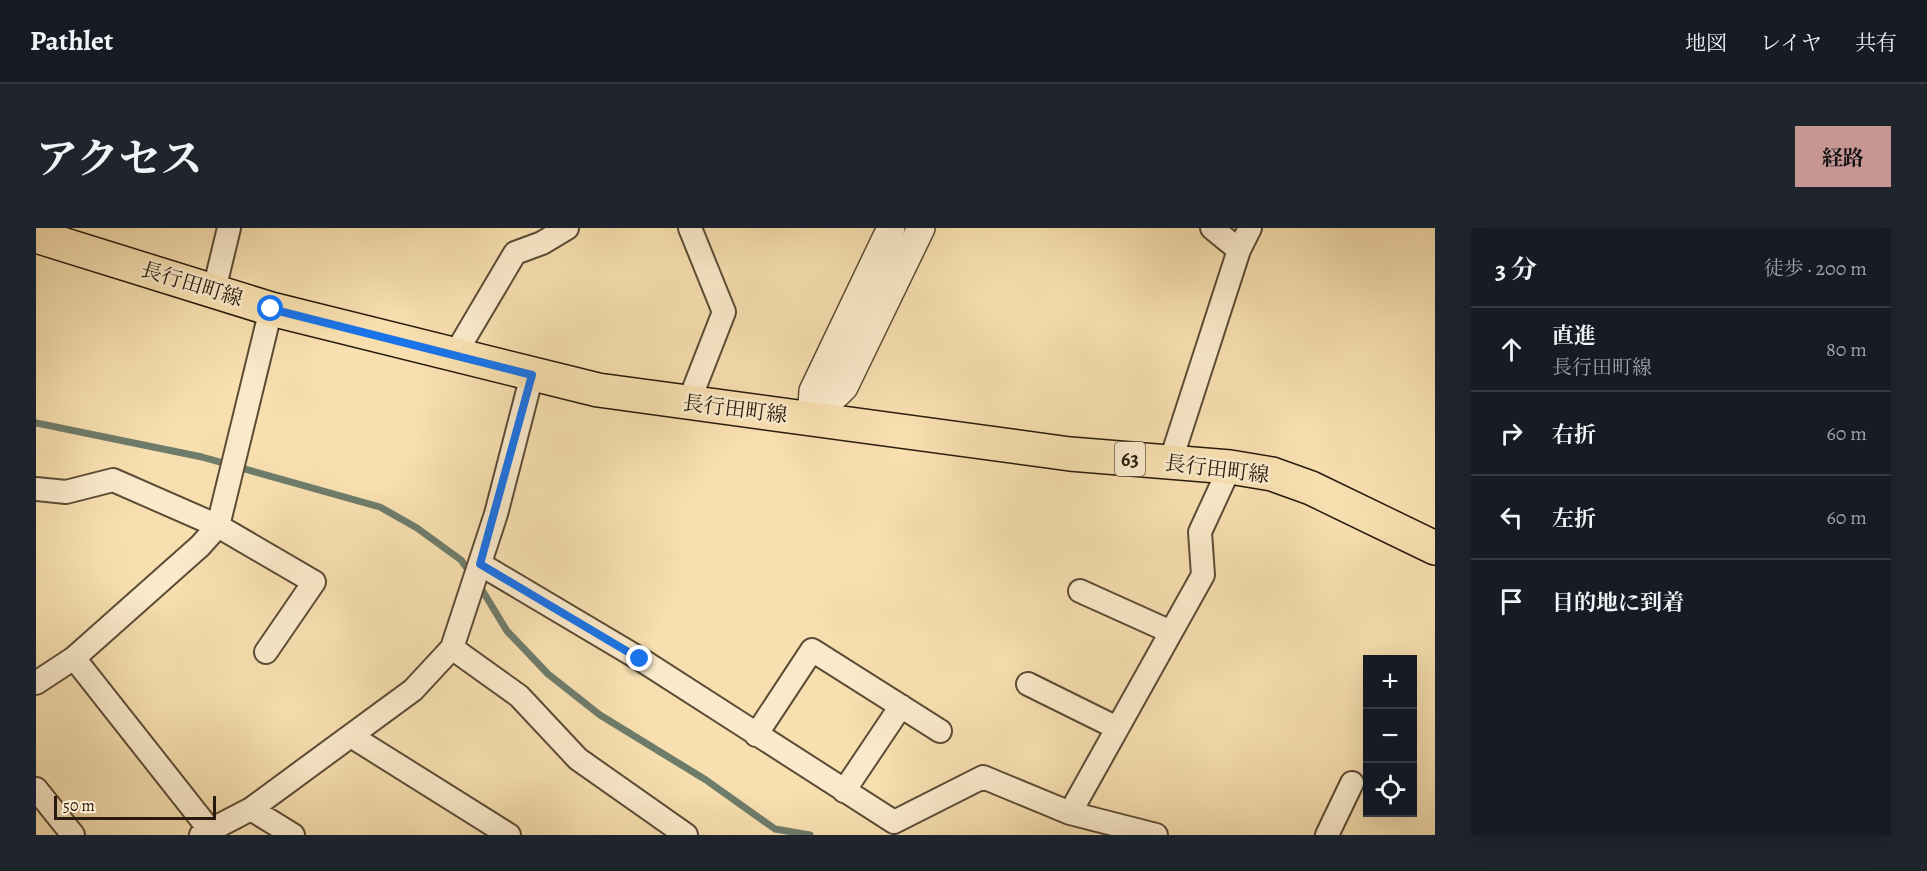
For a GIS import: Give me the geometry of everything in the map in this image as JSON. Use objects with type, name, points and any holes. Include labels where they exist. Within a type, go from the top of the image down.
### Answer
[{"type":"main road","name":"長行田町線","points":[[36,236],[271,309],[598,390],[1070,454],[1230,466],[1272,474],[1311,488],[1435,548]]},
{"type":"street","points":[[213,290],[229,228]]},
{"type":"street","points":[[454,356],[516,253],[542,243],[567,228]]},
{"type":"street","points":[[688,404],[724,312],[690,228]]},
{"type":"street","points":[[812,419],[813,391],[891,228]]},
{"type":"street","points":[[812,419],[844,387],[921,228]]},
{"type":"street","points":[[1212,228],[1239,250]]},
{"type":"street","points":[[1170,463],[1239,250],[1250,228]]},
{"type":"street","points":[[36,683],[74,658],[200,546],[218,526],[271,309]]},
{"type":"street","points":[[74,658],[205,832],[250,809],[413,690],[452,648],[480,564],[532,375]]},
{"type":"street","points":[[1070,813],[1203,575],[1200,532],[1230,466]]},
{"type":"street","points":[[36,489],[66,492],[113,480],[218,526],[314,582],[266,652]]},
{"type":"street","points":[[480,564],[640,659],[844,791],[888,829],[983,777],[1070,813],[1156,835]]},
{"type":"street","points":[[1080,591],[1171,632]]},
{"type":"street","points":[[452,648],[519,696],[578,759],[686,835]]},
{"type":"street","points":[[756,735],[812,650],[940,730]]},
{"type":"street","points":[[1028,684],[1117,729]]},
{"type":"street","points":[[844,791],[901,706]]},
{"type":"street","points":[[351,736],[509,835]]},
{"type":"street","points":[[1327,835],[1352,783]]},
{"type":"street","points":[[36,789],[73,835]]},
{"type":"street","points":[[250,809],[294,835]]},
{"type":"waterway","points":[[36,423],[202,457],[380,507],[417,528],[461,560],[471,574]]},
{"type":"waterway","points":[[479,585],[507,631],[548,674],[600,715],[706,780],[775,829],[810,835]]},
{"type":"route","points":[[271,309],[532,375],[496,514],[480,564],[640,659]]}]
